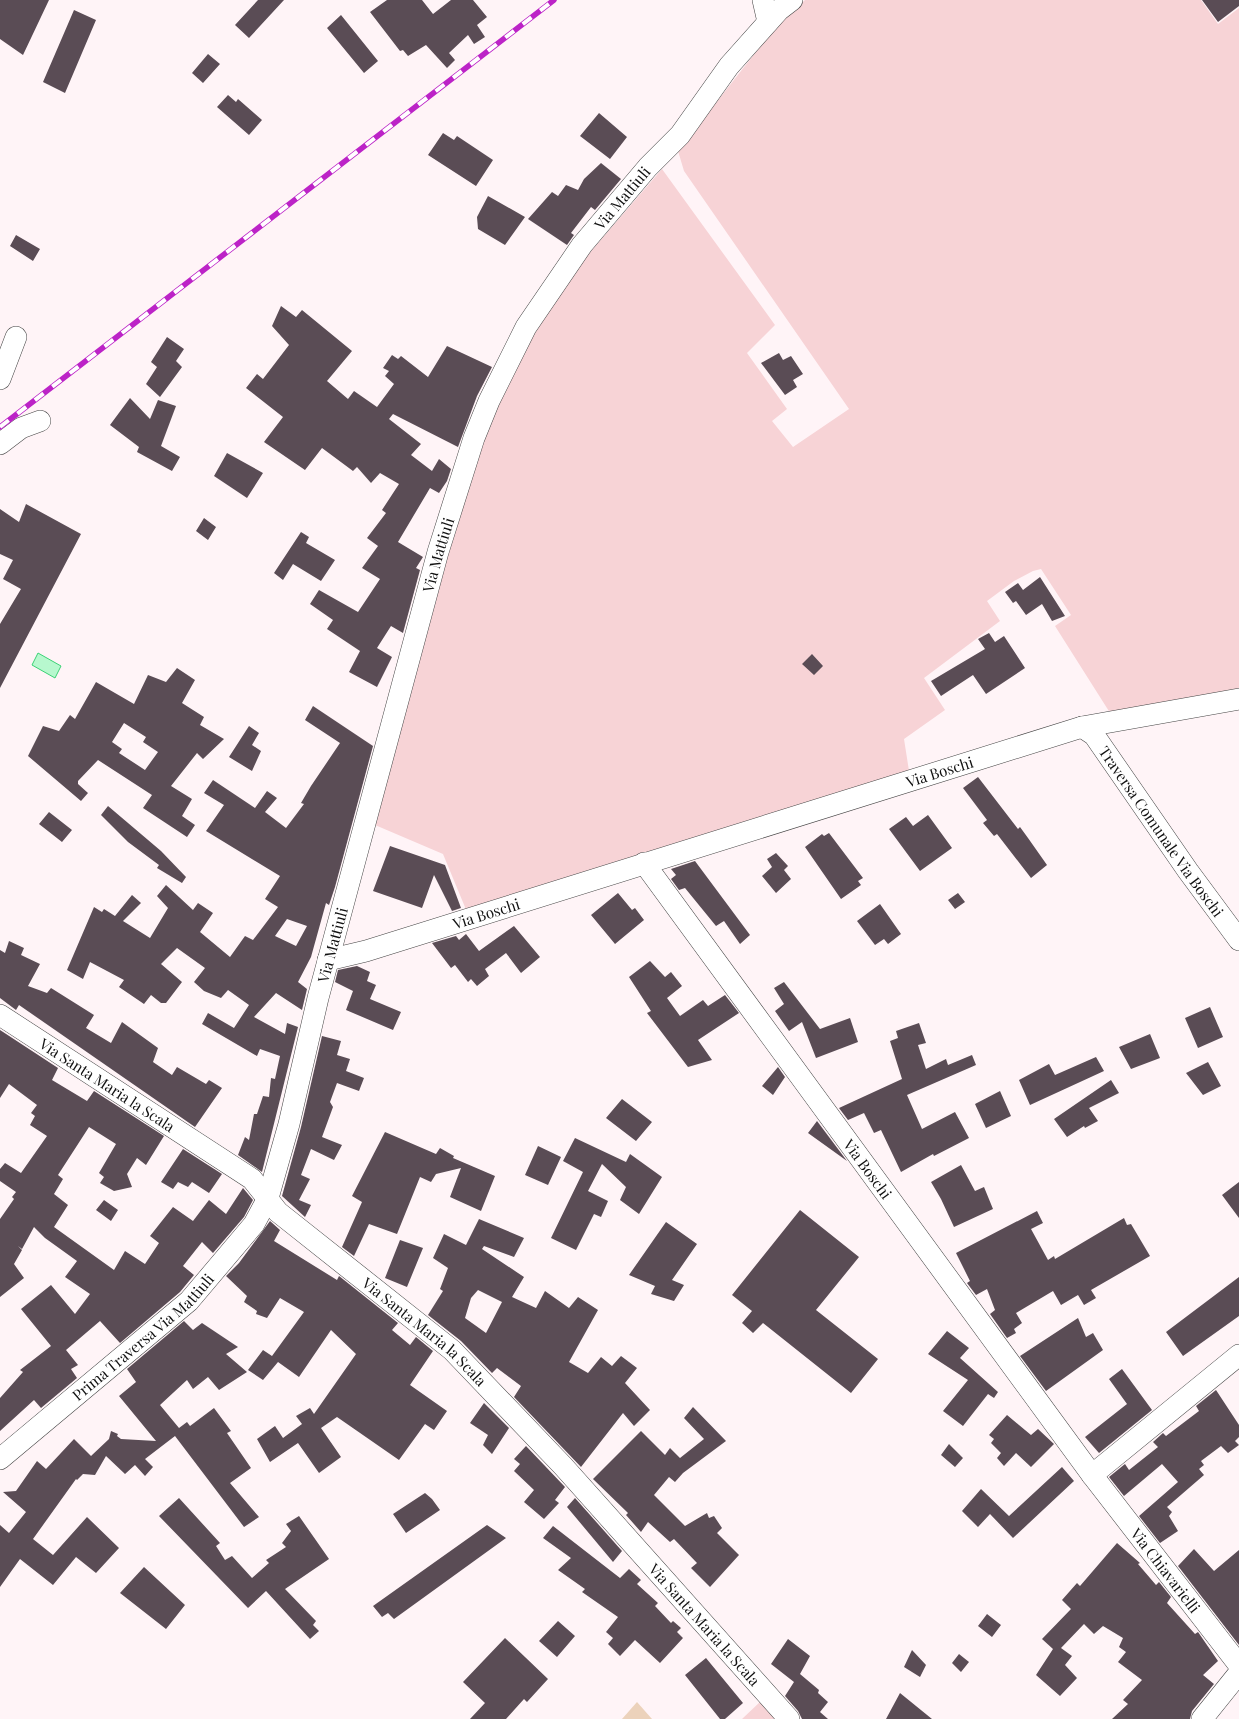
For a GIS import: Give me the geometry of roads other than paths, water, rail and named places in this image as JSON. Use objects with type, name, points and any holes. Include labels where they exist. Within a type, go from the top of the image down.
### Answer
[{"type":"street","points":[[763,0],[768,22]]},
{"type":"street","name":"Via Mattiuli","points":[[268,1198],[289,1124],[328,960],[438,552],[474,438],[489,401],[526,327],[582,245],[648,166],[680,135],[719,78],[768,22],[792,0]]},
{"type":"street","points":[[0,379],[16,337]]},
{"type":"street","points":[[0,444],[21,428],[40,421]]},
{"type":"street","name":"Via Boschi","points":[[328,960],[366,951],[644,862],[1082,726],[1239,699]]},
{"type":"street","name":"Traversa Comunale Via Boschi","points":[[1082,726],[1094,734],[1188,871],[1239,940]]},
{"type":"street","name":"Via Boschi","points":[[644,862],[1092,1475]]},
{"type":"street","name":"Via Santa Maria la Scala","points":[[0,1015],[252,1179],[278,1212],[452,1350],[563,1466],[789,1719]]},
{"type":"street","name":"Prima Traversa Via Mattiuli","points":[[0,1459],[189,1301],[254,1224],[268,1198]]},
{"type":"street","points":[[1092,1475],[1239,1355]]},
{"type":"street","name":"Via Chiavarielli","points":[[1092,1475],[1239,1665]]},
{"type":"street","points":[[1202,1719],[1239,1673]]},
{"type":"railway","points":[[0,427],[554,0]]}]
